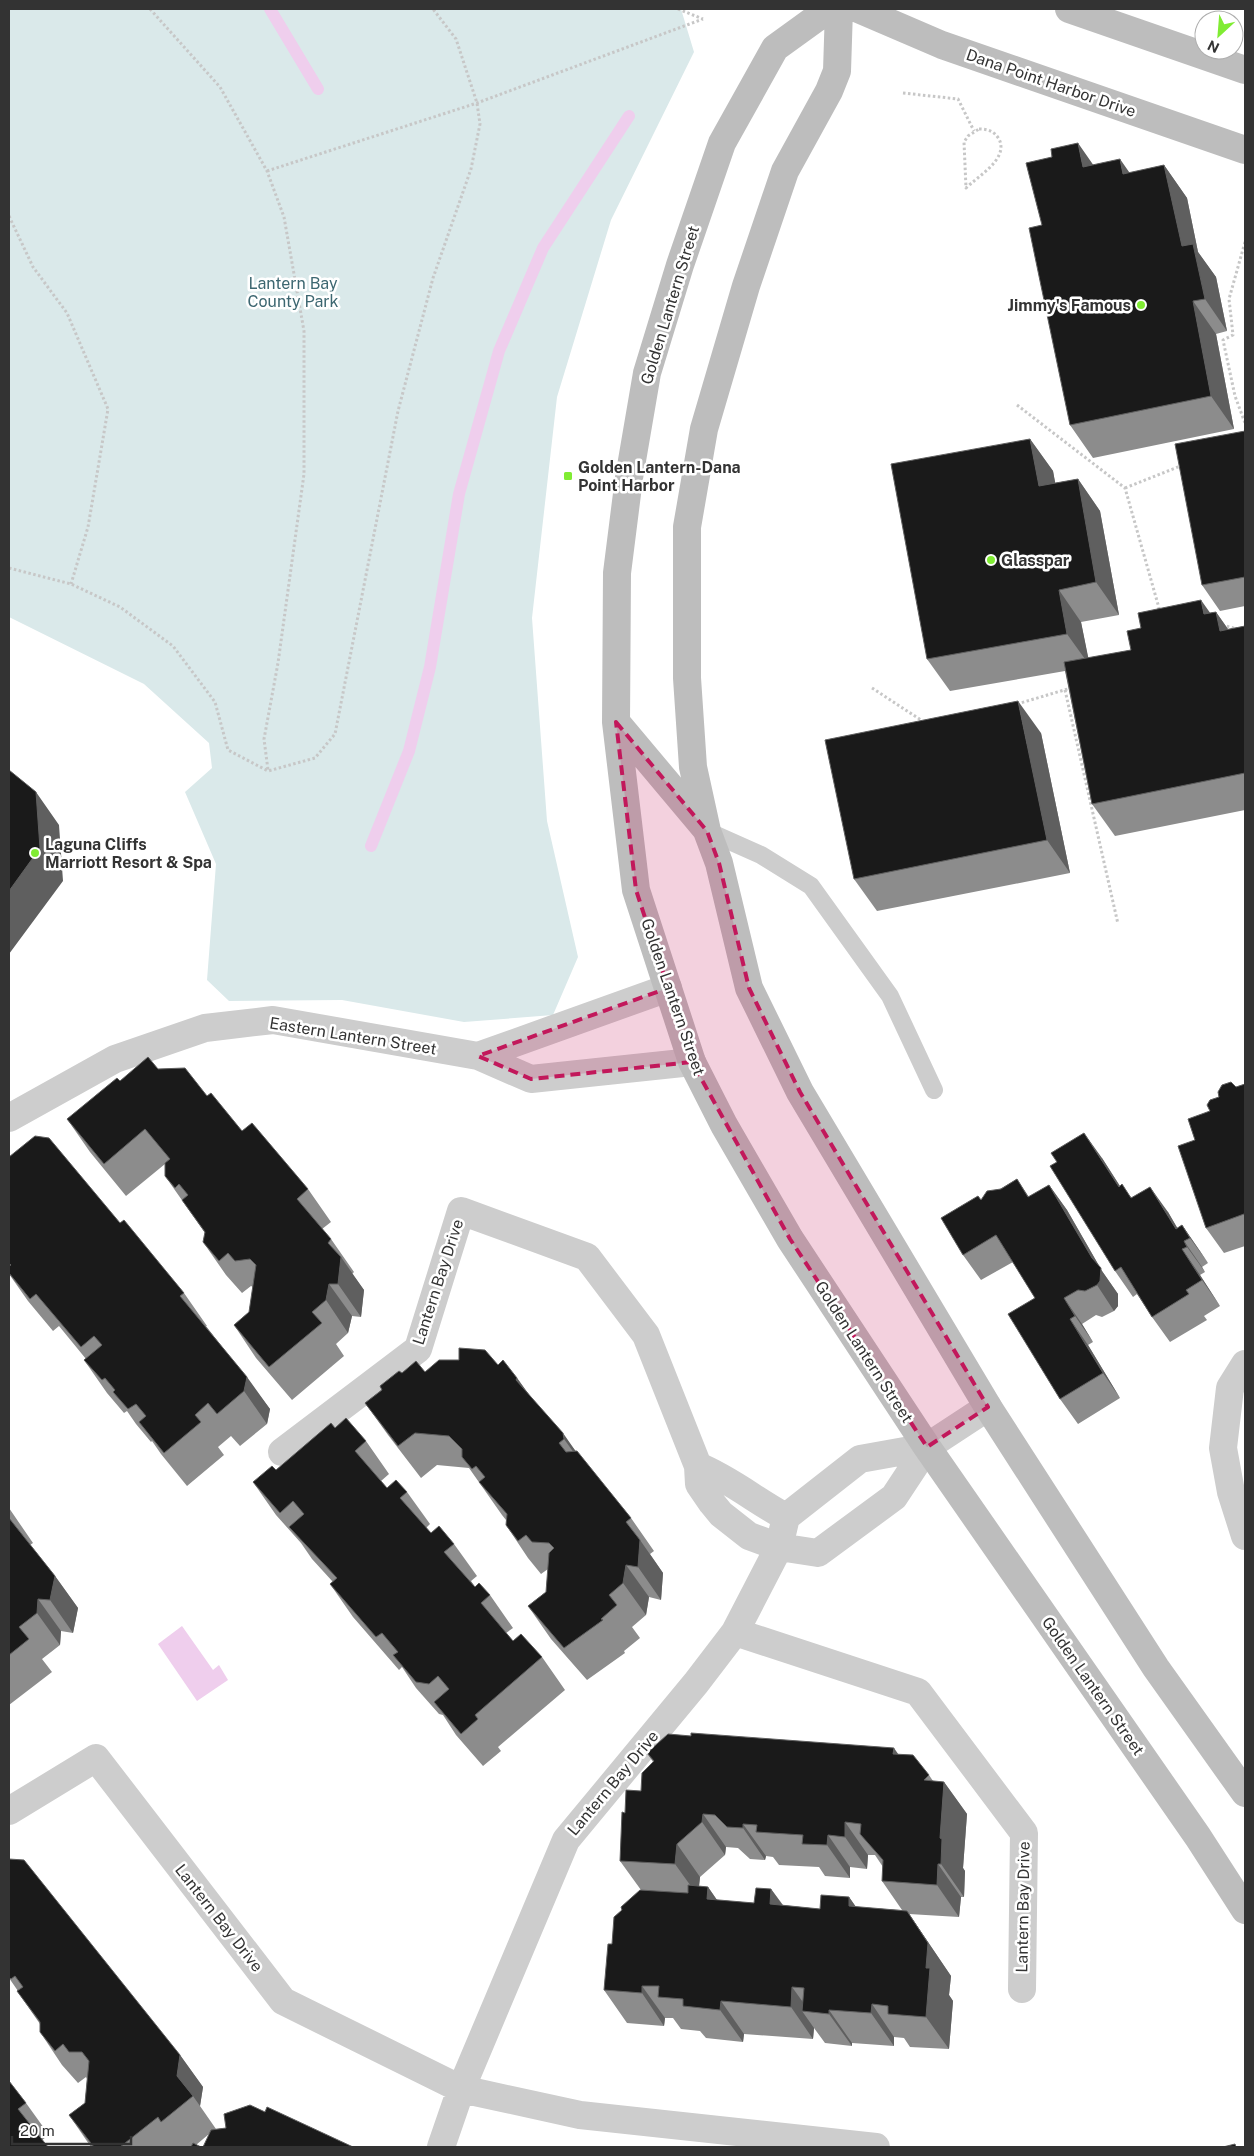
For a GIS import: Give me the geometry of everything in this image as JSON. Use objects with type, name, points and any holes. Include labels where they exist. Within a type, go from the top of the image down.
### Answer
[{"type":"main road","name":"Golden Lantern Street","points":[[829,9],[775,48],[722,143],[680,265],[647,373],[629,478],[618,573],[616,722],[636,890],[692,1062],[724,1125],[790,1239],[927,1446],[1198,1837],[1245,1910]]},
{"type":"main road","points":[[839,9],[837,71],[829,91],[785,171],[746,286],[704,429],[687,527],[687,678],[693,767],[707,831],[719,863],[749,988],[800,1092],[988,1407],[1156,1668],[1245,1793]]},
{"type":"main road","name":"Dana Point Harbor Drive","points":[[858,9],[942,45],[1245,150]]},
{"type":"main road","points":[[1069,9],[1245,70]]},
{"type":"main road","points":[[616,722],[707,831]]},
{"type":"street","name":"Eastern Lantern Street","points":[[478,1056],[668,988]]},
{"type":"street","name":"Eastern Lantern Street","points":[[9,1118],[115,1059],[205,1028],[272,1020],[478,1056],[531,1078],[692,1062]]},
{"type":"street","name":"Lantern Bay Drive","points":[[282,1452],[418,1350],[461,1211],[587,1258],[646,1335],[698,1466],[699,1484],[721,1514],[749,1536],[780,1547],[818,1553],[894,1497],[927,1446],[988,1407]]},
{"type":"street","points":[[1245,1364],[1230,1388],[1223,1448],[1231,1492],[1245,1536]]},
{"type":"street","points":[[780,1547],[786,1517],[860,1459],[927,1446]]},
{"type":"street","points":[[698,1466],[717,1474],[753,1499],[786,1517]]},
{"type":"street","name":"Lantern Bay Drive","points":[[441,2147],[461,2089],[566,1840],[696,1683],[735,1632],[780,1547]]},
{"type":"street","name":"Lantern Bay Drive","points":[[735,1632],[918,1692],[1024,1832],[1022,1989]]},
{"type":"street","name":"Lantern Bay Drive","points":[[9,1811],[96,1758],[283,2002],[461,2089],[580,2115],[876,2147]]},
{"type":"lane","points":[[707,831],[760,855],[811,886],[890,996],[934,1090]]},
{"type":"path","points":[[150,9],[220,87],[267,171],[284,217],[304,331],[304,474],[278,662],[264,739],[268,771]]},
{"type":"path","points":[[9,568],[71,584],[120,607],[173,646],[215,702],[228,750],[268,771],[315,758],[335,734],[398,411],[433,278],[471,169],[480,124],[477,103],[456,39],[432,9]]},
{"type":"path","points":[[267,171],[477,103],[703,19],[678,9]]},
{"type":"path","points":[[903,93],[958,99],[974,131]]},
{"type":"path","points":[[990,130],[1000,143],[1001,151],[998,159],[966,188],[964,142],[974,131],[990,130]]},
{"type":"path","points":[[9,216],[33,267],[67,313],[108,410],[88,527],[71,584]]},
{"type":"path","points":[[1245,242],[1229,299],[1233,334],[1223,340],[1235,396],[1245,423]]},
{"type":"path","points":[[1017,405],[1125,488],[1159,608]]},
{"type":"path","points":[[1125,488],[1190,462]]},
{"type":"path","points":[[1159,608],[1168,611]]},
{"type":"path","points":[[1153,616],[1159,608]]},
{"type":"path","points":[[1216,623],[1245,630]]},
{"type":"path","points":[[1009,706],[1074,687]]},
{"type":"path","points":[[872,688],[927,724]]},
{"type":"path","points":[[1065,690],[1118,924]]},
{"type":"highlighted area","points":[[616,722],[707,831],[719,863],[749,988],[800,1092],[988,1407],[927,1447],[790,1239],[692,1062],[531,1079],[478,1056],[668,988],[636,890]]},
{"type":"green space","name":"Lantern Bay County Park","points":[[9,9],[681,9],[694,52],[611,220],[557,397],[532,618],[547,821],[578,957],[553,1015],[464,1022],[342,1000],[229,1001],[207,980],[216,864],[185,792],[212,768],[209,743],[144,684],[9,617]]},
{"type":"shaded area","points":[[182,1626],[213,1670],[219,1665],[228,1680],[197,1701],[158,1644]]},
{"type":"building","name":"Jimmy's Famous","points":[[1078,143],[1083,167],[1120,159],[1123,174],[1164,165],[1182,246],[1193,244],[1205,299],[1193,301],[1211,396],[1070,425],[1029,228],[1042,225],[1026,163],[1052,157],[1051,149]]},
{"type":"building","points":[[1245,431],[1245,577],[1202,585],[1175,444]]},
{"type":"building","points":[[1030,439],[1039,486],[1078,479],[1096,582],[1059,590],[1067,634],[927,659],[891,464]]},
{"type":"building","points":[[1201,600],[1204,614],[1216,612],[1220,631],[1245,626],[1245,773],[1092,804],[1064,662],[1131,650],[1127,631],[1141,628],[1138,613]]},
{"type":"building","points":[[1018,701],[1047,840],[854,879],[825,740]]},
{"type":"building","points":[[9,770],[36,792],[40,848],[9,891]]},
{"type":"building","points":[[148,1057],[158,1069],[185,1068],[207,1096],[211,1093],[242,1131],[252,1123],[308,1189],[297,1199],[331,1239],[328,1243],[341,1257],[338,1284],[329,1284],[326,1300],[312,1312],[322,1323],[269,1367],[234,1325],[249,1312],[256,1265],[250,1259],[235,1261],[228,1253],[219,1261],[203,1242],[205,1232],[182,1200],[188,1195],[179,1184],[175,1188],[165,1176],[165,1163],[170,1159],[145,1129],[104,1164],[67,1119],[117,1078],[120,1081]]},
{"type":"building","points":[[1231,1082],[1236,1087],[1245,1084],[1245,1216],[1244,1214],[1206,1228],[1178,1146],[1195,1140],[1188,1119],[1210,1111],[1207,1105],[1210,1100],[1219,1097],[1218,1092],[1222,1085]]},
{"type":"building","points":[[1084,1133],[1119,1187],[1122,1184],[1131,1198],[1150,1187],[1176,1229],[1182,1225],[1190,1238],[1184,1241],[1187,1247],[1182,1249],[1202,1280],[1186,1290],[1189,1294],[1152,1317],[1121,1267],[1115,1271],[1050,1166],[1057,1162],[1051,1153]]},
{"type":"building","points":[[35,1136],[49,1138],[120,1223],[124,1220],[184,1293],[180,1296],[247,1377],[244,1391],[217,1414],[208,1403],[195,1415],[201,1422],[164,1453],[139,1422],[146,1416],[136,1404],[128,1409],[113,1392],[115,1390],[105,1378],[102,1380],[84,1360],[102,1345],[94,1336],[81,1347],[36,1294],[30,1299],[9,1273],[9,1266],[11,1265],[9,1263],[9,1157]]},
{"type":"building","points":[[1017,1179],[1028,1197],[1049,1185],[1092,1258],[1101,1268],[1100,1281],[1097,1285],[1085,1291],[1078,1290],[1064,1298],[1075,1316],[1070,1319],[1103,1373],[1060,1399],[1008,1314],[1035,1298],[996,1235],[963,1255],[941,1218],[978,1196],[981,1200],[987,1191],[1001,1189]]},
{"type":"building","points":[[459,1348],[485,1350],[498,1365],[503,1360],[517,1378],[516,1380],[563,1433],[564,1439],[559,1443],[566,1452],[577,1451],[631,1518],[626,1522],[640,1540],[638,1567],[626,1565],[623,1583],[609,1595],[617,1605],[601,1619],[603,1620],[564,1648],[528,1606],[546,1592],[549,1553],[554,1548],[549,1543],[532,1542],[526,1535],[518,1541],[506,1525],[507,1514],[479,1482],[485,1477],[476,1466],[472,1469],[462,1457],[462,1449],[449,1436],[415,1433],[398,1446],[365,1403],[382,1390],[380,1386],[399,1371],[402,1373],[416,1361],[425,1372],[439,1360],[459,1360]]},
{"type":"building","points":[[346,1418],[366,1441],[355,1451],[387,1488],[396,1480],[407,1492],[400,1498],[431,1533],[439,1526],[454,1544],[444,1552],[475,1587],[479,1583],[490,1595],[481,1603],[513,1641],[521,1634],[542,1657],[475,1715],[478,1719],[461,1734],[434,1702],[449,1689],[438,1676],[429,1684],[416,1682],[393,1655],[398,1652],[382,1633],[376,1637],[330,1584],[337,1578],[289,1527],[304,1514],[293,1501],[280,1513],[253,1482],[272,1466],[276,1470],[331,1423],[335,1428]]},
{"type":"building","points":[[9,1518],[55,1576],[50,1600],[38,1599],[37,1613],[19,1627],[29,1639],[9,1655]]},
{"type":"building","points":[[691,1733],[894,1748],[893,1754],[913,1755],[929,1775],[924,1780],[944,1782],[940,1838],[942,1839],[941,1864],[938,1864],[937,1885],[882,1881],[883,1860],[860,1834],[861,1824],[845,1822],[845,1837],[828,1835],[827,1845],[802,1844],[803,1835],[756,1832],[757,1825],[743,1824],[743,1828],[727,1827],[715,1815],[703,1814],[702,1822],[677,1844],[675,1864],[620,1861],[622,1812],[625,1813],[626,1790],[641,1791],[642,1773],[654,1761],[647,1753],[668,1734],[691,1736]]},
{"type":"building","points":[[9,1859],[24,1860],[180,2055],[177,2076],[193,2096],[161,2122],[158,2117],[120,2147],[94,2147],[69,2115],[85,2103],[89,2061],[82,2052],[69,2052],[63,2044],[55,2051],[40,2032],[40,2022],[17,1991],[23,1987],[15,1976],[11,1979],[9,1977]]},
{"type":"building","points":[[688,1885],[708,1887],[707,1899],[754,1903],[756,1888],[771,1889],[770,1904],[820,1909],[821,1895],[849,1897],[849,1906],[907,1911],[928,1943],[926,1968],[930,1968],[926,2017],[888,2014],[888,2006],[872,2004],[871,2013],[829,2010],[829,2014],[802,2011],[804,1988],[792,1987],[791,2007],[721,2001],[720,2010],[683,2006],[683,1999],[658,1997],[659,1986],[642,1986],[642,1993],[604,1990],[608,1944],[612,1944],[614,1917],[622,1910],[621,1907],[640,1890],[688,1893]]},
{"type":"building","points":[[9,2081],[26,2103],[18,2109],[48,2147],[9,2147]]},
{"type":"building","points":[[250,2105],[265,2112],[267,2107],[353,2147],[203,2147],[211,2130],[226,2128],[224,2114]]},
{"type":"building","points":[[193,2143],[201,2147],[191,2147]]},
{"type":"building","points":[[1235,2144],[1236,2147],[1223,2147]]},
{"type":"waterway","points":[[270,9],[318,89]]},
{"type":"waterway","points":[[371,846],[409,751],[430,667],[459,494],[499,351],[543,248],[629,116]]},
{"type":"place","name":"Jimmy's Famous","points":[[1141,305]]},
{"type":"place","name":"Golden Lantern-Dana Point Harbor","points":[[568,476]]},
{"type":"place","name":"Glasspar","points":[[991,560]]},
{"type":"place","name":"Laguna Cliffs Marriott Resort & Spa","points":[[35,853]]}]
